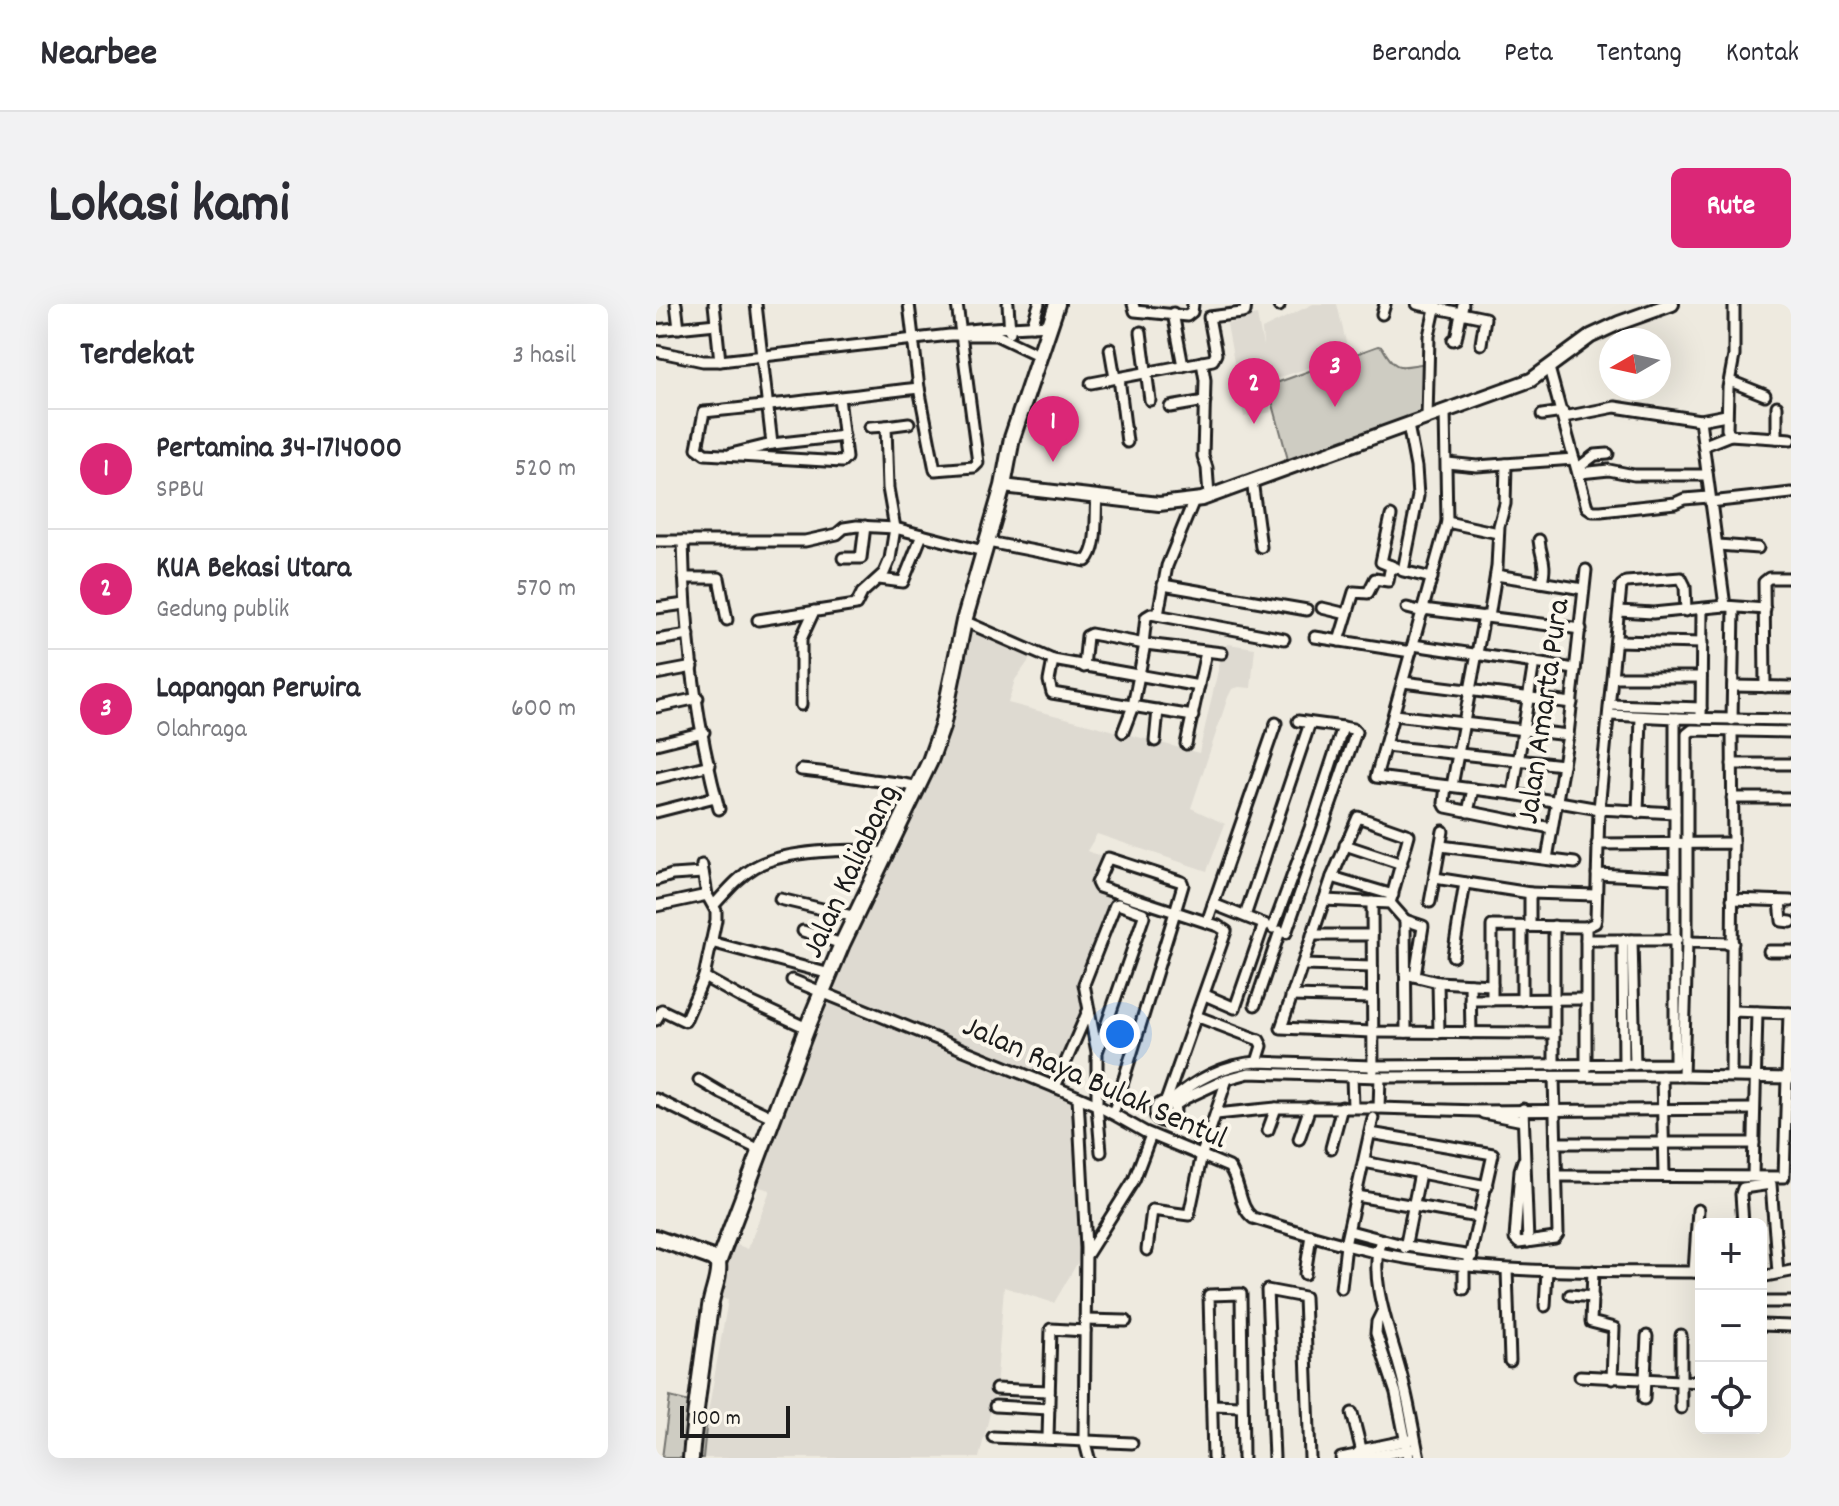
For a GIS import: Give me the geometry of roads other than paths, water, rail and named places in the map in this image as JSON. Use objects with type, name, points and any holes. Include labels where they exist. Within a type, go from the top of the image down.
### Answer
[{"type":"main road","name":"Jalan Kaliabang","points":[[691,1458],[700,1371],[718,1263],[842,944],[930,761],[947,712],[950,679],[1003,486],[1012,438],[1057,304]]},
{"type":"main road","points":[[656,1238],[718,1263]]},
{"type":"street","points":[[676,304],[679,328]]},
{"type":"street","points":[[714,304],[720,361]]},
{"type":"street","points":[[756,304],[772,444]]},
{"type":"street","points":[[909,304],[919,388],[935,470],[978,466],[957,304]]},
{"type":"street","points":[[1008,304],[1009,334]]},
{"type":"street","points":[[1032,326],[1039,304]]},
{"type":"street","points":[[1133,304],[1135,311],[1190,315],[1193,304]]},
{"type":"street","points":[[1220,315],[1222,304]]},
{"type":"street","points":[[1091,383],[1215,357],[1208,320],[1245,312],[1246,304]]},
{"type":"street","points":[[1417,304],[1462,309],[1486,319],[1481,344]]},
{"type":"street","points":[[1003,486],[1159,504],[1209,496],[1531,380],[1591,336],[1672,304]]},
{"type":"street","points":[[1730,435],[1725,425],[1734,356],[1734,304]]},
{"type":"street","points":[[1427,418],[1429,336],[1435,307]]},
{"type":"street","points":[[1453,340],[1456,339],[1462,309]]},
{"type":"street","points":[[1173,313],[1183,366]]},
{"type":"street","points":[[656,330],[716,324]]},
{"type":"street","points":[[656,351],[703,361],[720,361],[961,333],[1009,334],[1032,326],[1049,325]]},
{"type":"street","points":[[1141,332],[1150,400]]},
{"type":"street","points":[[1009,334],[1040,356]]},
{"type":"street","points":[[1110,349],[1127,442]]},
{"type":"street","points":[[1202,362],[1205,401],[1203,456],[1209,496]]},
{"type":"street","points":[[1549,368],[1587,507],[1593,511],[1675,503],[1684,499],[1791,493]]},
{"type":"street","points":[[1730,381],[1765,395]]},
{"type":"street","points":[[844,436],[772,444],[731,454],[705,454],[697,448],[704,412],[919,388]]},
{"type":"street","points":[[731,454],[737,457],[842,462],[846,458],[839,397]]},
{"type":"street","points":[[1170,407],[1205,401]]},
{"type":"street","points":[[1777,406],[1777,438]]},
{"type":"street","points":[[1542,415],[1615,407],[1700,420],[1726,415]]},
{"type":"street","points":[[1445,411],[1447,522],[1376,777],[1513,794],[1599,809],[1675,813]]},
{"type":"street","points":[[1700,420],[1729,607],[1732,720]]},
{"type":"street","points":[[870,427],[909,423]]},
{"type":"street","points":[[1403,570],[1418,496],[1408,425]]},
{"type":"street","points":[[758,620],[856,605],[862,593],[879,579],[889,562],[895,528],[888,488],[886,426]]},
{"type":"street","points":[[1705,445],[1730,435],[1791,439]]},
{"type":"street","points":[[1577,467],[1595,455],[1608,454]]},
{"type":"street","points":[[1447,463],[1577,467],[1634,475],[1707,475]]},
{"type":"street","points":[[1506,464],[1505,504],[1498,533],[1496,575],[1444,806],[1551,828]]},
{"type":"street","points":[[1252,480],[1261,547]]},
{"type":"street","points":[[656,541],[805,541],[837,534],[848,527],[865,526],[895,528],[985,546],[1086,561],[1091,557],[1097,496]]},
{"type":"street","points":[[1158,615],[1167,569],[1194,500]]},
{"type":"street","points":[[1391,516],[1381,562],[1405,573],[1432,578]]},
{"type":"street","points":[[1447,522],[1498,533]]},
{"type":"street","points":[[1463,535],[1465,524]]},
{"type":"street","points":[[843,558],[861,558],[865,526]]},
{"type":"street","points":[[879,579],[903,582],[922,535]]},
{"type":"street","points":[[1539,540],[1540,553],[1545,562],[1542,582]]},
{"type":"street","points":[[683,541],[685,604],[693,667],[719,809]]},
{"type":"street","points":[[1718,545],[1758,548]]},
{"type":"street","points":[[1339,641],[1354,592],[1368,593],[1375,579],[1389,580],[1391,566]]},
{"type":"street","name":"Jalan Amarta Pura","points":[[1547,859],[1568,735],[1586,570]]},
{"type":"street","points":[[1496,575],[1583,589]]},
{"type":"street","points":[[684,578],[719,578],[727,620]]},
{"type":"street","points":[[1492,1000],[1492,926],[1586,927],[1596,919],[1599,809],[1622,583],[1681,578],[1685,586],[1686,611]]},
{"type":"street","points":[[1765,687],[1766,579],[1791,578]]},
{"type":"street","points":[[1163,585],[1307,610]]},
{"type":"street","points":[[656,608],[685,604]]},
{"type":"street","points":[[1619,611],[1686,611],[1729,607],[1765,609]]},
{"type":"street","points":[[1322,608],[1347,614]]},
{"type":"street","points":[[1407,608],[1581,629]]},
{"type":"street","points":[[1701,714],[1702,609]]},
{"type":"street","points":[[801,705],[801,639],[814,611]]},
{"type":"street","points":[[1123,732],[1133,706],[1147,614],[1284,639]]},
{"type":"street","points":[[964,621],[1053,660],[1199,686]]},
{"type":"street","points":[[656,640],[689,635]]},
{"type":"street","points":[[1084,667],[1089,635],[1222,653]]},
{"type":"street","points":[[1315,637],[1412,649],[1478,653],[1575,669]]},
{"type":"street","points":[[1616,641],[1702,643]]},
{"type":"street","points":[[1186,744],[1206,652]]},
{"type":"street","points":[[1053,660],[1049,681],[1052,693],[1193,716]]},
{"type":"street","points":[[1513,794],[1534,662]]},
{"type":"street","points":[[656,674],[693,667]]},
{"type":"street","points":[[1613,677],[1701,677]]},
{"type":"street","points":[[1403,682],[1572,703]]},
{"type":"street","points":[[1733,686],[1791,687]]},
{"type":"street","points":[[656,707],[698,698]]},
{"type":"street","points":[[1155,741],[1158,710]]},
{"type":"street","points":[[1610,710],[1701,714],[1732,720],[1791,720]]},
{"type":"street","points":[[1610,710],[1641,717],[1677,718],[1701,714]]},
{"type":"street","points":[[1394,715],[1568,735]]},
{"type":"street","points":[[1638,813],[1641,717]]},
{"type":"street","points":[[1677,718],[1674,843],[1682,941],[1683,1076]]},
{"type":"street","points":[[1255,1005],[1343,727],[1298,721]]},
{"type":"street","points":[[1207,922],[1276,723]]},
{"type":"street","points":[[1245,916],[1310,723]]},
{"type":"street","points":[[1170,1103],[1189,1086],[1242,1063],[1257,1062],[1352,1076],[1554,1065],[1675,1064],[1686,843],[1687,734],[1692,730],[1791,732]]},
{"type":"street","points":[[1731,1076],[1732,731]]},
{"type":"street","points":[[656,744],[704,732]]},
{"type":"street","points":[[1385,746],[1563,765]]},
{"type":"street","points":[[1732,764],[1791,764]]},
{"type":"street","points":[[656,778],[710,765]]},
{"type":"street","points":[[801,770],[893,780],[917,787]]},
{"type":"street","points":[[1468,812],[1473,789]]},
{"type":"street","points":[[656,812],[715,797]]},
{"type":"street","points":[[1732,798],[1791,798]]},
{"type":"street","points":[[1391,899],[1409,835],[1356,817],[1332,877],[1281,1028],[1554,1033]]},
{"type":"street","points":[[1430,902],[1443,831]]},
{"type":"street","points":[[1597,844],[1733,843]]},
{"type":"street","points":[[1345,845],[1402,864]]},
{"type":"street","points":[[1441,846],[1575,863]]},
{"type":"street","points":[[714,905],[739,877],[766,861],[858,849],[885,853]]},
{"type":"street","points":[[1111,1113],[1175,912],[1183,887],[1182,882],[1107,859],[1097,883],[1099,887],[1175,912],[1207,922],[1225,929],[1226,933],[1196,1016],[1170,1103],[1176,1115],[1169,1122],[1163,1140]]},
{"type":"street","points":[[656,880],[703,869],[707,895],[714,905],[716,920],[704,977],[685,1021],[659,1008],[656,1020]]},
{"type":"street","points":[[1597,874],[1675,878]]},
{"type":"street","points":[[1332,877],[1391,899],[1405,920],[1410,975],[1406,1032]]},
{"type":"street","points":[[1435,878],[1530,893],[1596,895]]},
{"type":"street","points":[[1453,956],[1465,883]]},
{"type":"street","points":[[1522,1000],[1530,893]]},
{"type":"street","points":[[656,906],[707,895]]},
{"type":"street","points":[[780,899],[856,917]]},
{"type":"street","points":[[1324,900],[1372,902],[1391,899]]},
{"type":"street","points":[[1732,899],[1791,901]]},
{"type":"street","points":[[1780,901],[1782,921],[1791,922]]},
{"type":"street","points":[[1372,902],[1372,1032],[1379,1108]]},
{"type":"street","points":[[1097,1052],[1143,913],[1118,904],[1084,982],[1097,1052],[1101,1152]]},
{"type":"street","points":[[1213,904],[1280,931]]},
{"type":"street","points":[[1405,920],[1423,926],[1410,975]]},
{"type":"street","points":[[1554,926],[1554,1065]]},
{"type":"street","points":[[1586,927],[1586,1077]]},
{"type":"street","points":[[803,931],[842,944]]},
{"type":"street","points":[[1205,995],[1235,1008],[1280,931]]},
{"type":"street","points":[[1312,935],[1372,935]]},
{"type":"street","points":[[1586,940],[1733,943]]},
{"type":"street","points":[[1628,940],[1629,1065]]},
{"type":"street","points":[[711,942],[830,974]]},
{"type":"street","points":[[1769,951],[1791,951]]},
{"type":"street","points":[[1303,965],[1372,967]]},
{"type":"street","points":[[1410,975],[1438,982],[1492,985]]},
{"type":"street","points":[[704,977],[807,1028]]},
{"type":"street","name":"Jalan Raya Bulak Sentul","points":[[792,980],[1055,1087],[1097,1105],[1148,1134],[1202,1154],[1233,1171],[1249,1217],[1376,1253],[1507,1270],[1695,1272]]},
{"type":"street","points":[[1438,982],[1439,1033]]},
{"type":"street","points":[[1470,984],[1471,1033]]},
{"type":"street","points":[[1291,996],[1372,998]]},
{"type":"street","points":[[1470,1000],[1585,999]]},
{"type":"street","points":[[1055,1087],[1088,1011]]},
{"type":"street","points":[[1557,1176],[1784,1177],[1788,1163],[1790,1013],[1732,1011]]},
{"type":"street","points":[[1753,1176],[1757,1012]]},
{"type":"street","points":[[1196,1016],[1259,1040],[1262,1046],[1257,1062]]},
{"type":"street","points":[[1086,1253],[1134,1180],[1158,1105],[1186,1098],[1227,1079],[1249,1073],[1298,1068],[1554,1077],[1789,1078]]},
{"type":"street","points":[[1331,1148],[1348,1107],[1352,1076]]},
{"type":"street","points":[[1662,1076],[1664,1175]]},
{"type":"street","points":[[1523,1109],[1528,1242],[1555,1238],[1558,1234],[1554,1077]]},
{"type":"street","points":[[1147,1250],[1152,1210],[1189,1215],[1202,1154],[1227,1079]]},
{"type":"street","points":[[699,1080],[774,1118]]},
{"type":"street","points":[[1078,1097],[1086,1253],[1084,1439],[1089,1458]]},
{"type":"street","points":[[657,1102],[760,1150]]},
{"type":"street","points":[[1216,1114],[1310,1107],[1478,1111],[1754,1109]]},
{"type":"street","points":[[1299,1139],[1310,1107]]},
{"type":"street","points":[[1268,1130],[1276,1108]]},
{"type":"street","points":[[1478,1111],[1487,1116],[1523,1121]]},
{"type":"street","points":[[1155,1114],[1160,1121],[1169,1122]]},
{"type":"street","points":[[1341,1288],[1346,1245],[1373,1118]]},
{"type":"street","points":[[1370,1133],[1491,1152],[1493,1157],[1464,1289]]},
{"type":"street","points":[[1556,1143],[1754,1143]]},
{"type":"street","points":[[1364,1162],[1487,1186]]},
{"type":"street","points":[[1402,1257],[1420,1173]]},
{"type":"street","points":[[1743,1218],[1741,1190],[1745,1186],[1771,1184],[1778,1273]]},
{"type":"street","points":[[1357,1196],[1478,1217]]},
{"type":"street","points":[[1698,1210],[1698,1218]]},
{"type":"street","points":[[1350,1231],[1468,1263]]},
{"type":"street","points":[[1305,1274],[1311,1235]]},
{"type":"street","points":[[1341,1458],[1412,1449],[1402,1375],[1382,1312],[1376,1253],[1381,1240]]},
{"type":"street","points":[[1507,1270],[1510,1361]]},
{"type":"street","points":[[1545,1306],[1547,1271]]},
{"type":"street","points":[[1593,1271],[1591,1322],[1614,1328],[1612,1379]]},
{"type":"street","points":[[1767,1276],[1791,1271]]},
{"type":"street","points":[[1274,1458],[1267,1290],[1304,1297],[1310,1458]]},
{"type":"street","points":[[1213,1458],[1209,1295],[1241,1294],[1243,1458]]},
{"type":"street","points":[[1570,1295],[1593,1297]]},
{"type":"street","points":[[1767,1302],[1791,1302]]},
{"type":"street","points":[[1048,1438],[1051,1329],[1126,1321]]},
{"type":"street","points":[[1767,1325],[1791,1326]]},
{"type":"street","points":[[1681,1335],[1681,1408]]},
{"type":"street","points":[[1644,1399],[1647,1336]]},
{"type":"street","points":[[1580,1376],[1695,1382]]},
{"type":"street","points":[[996,1389],[1049,1391]]},
{"type":"street","points":[[1212,1405],[1241,1406]]},
{"type":"street","points":[[995,1406],[1049,1409]]},
{"type":"street","points":[[1352,1413],[1361,1455]]},
{"type":"street","points":[[993,1437],[1132,1443]]},
{"type":"place","name":"Lapangan Perwira","points":[[1335,407]]},
{"type":"place","name":"KUA Bekasi Utara","points":[[1254,424]]},
{"type":"place","name":"Pertamina 34-1714000","points":[[1053,462]]}]
